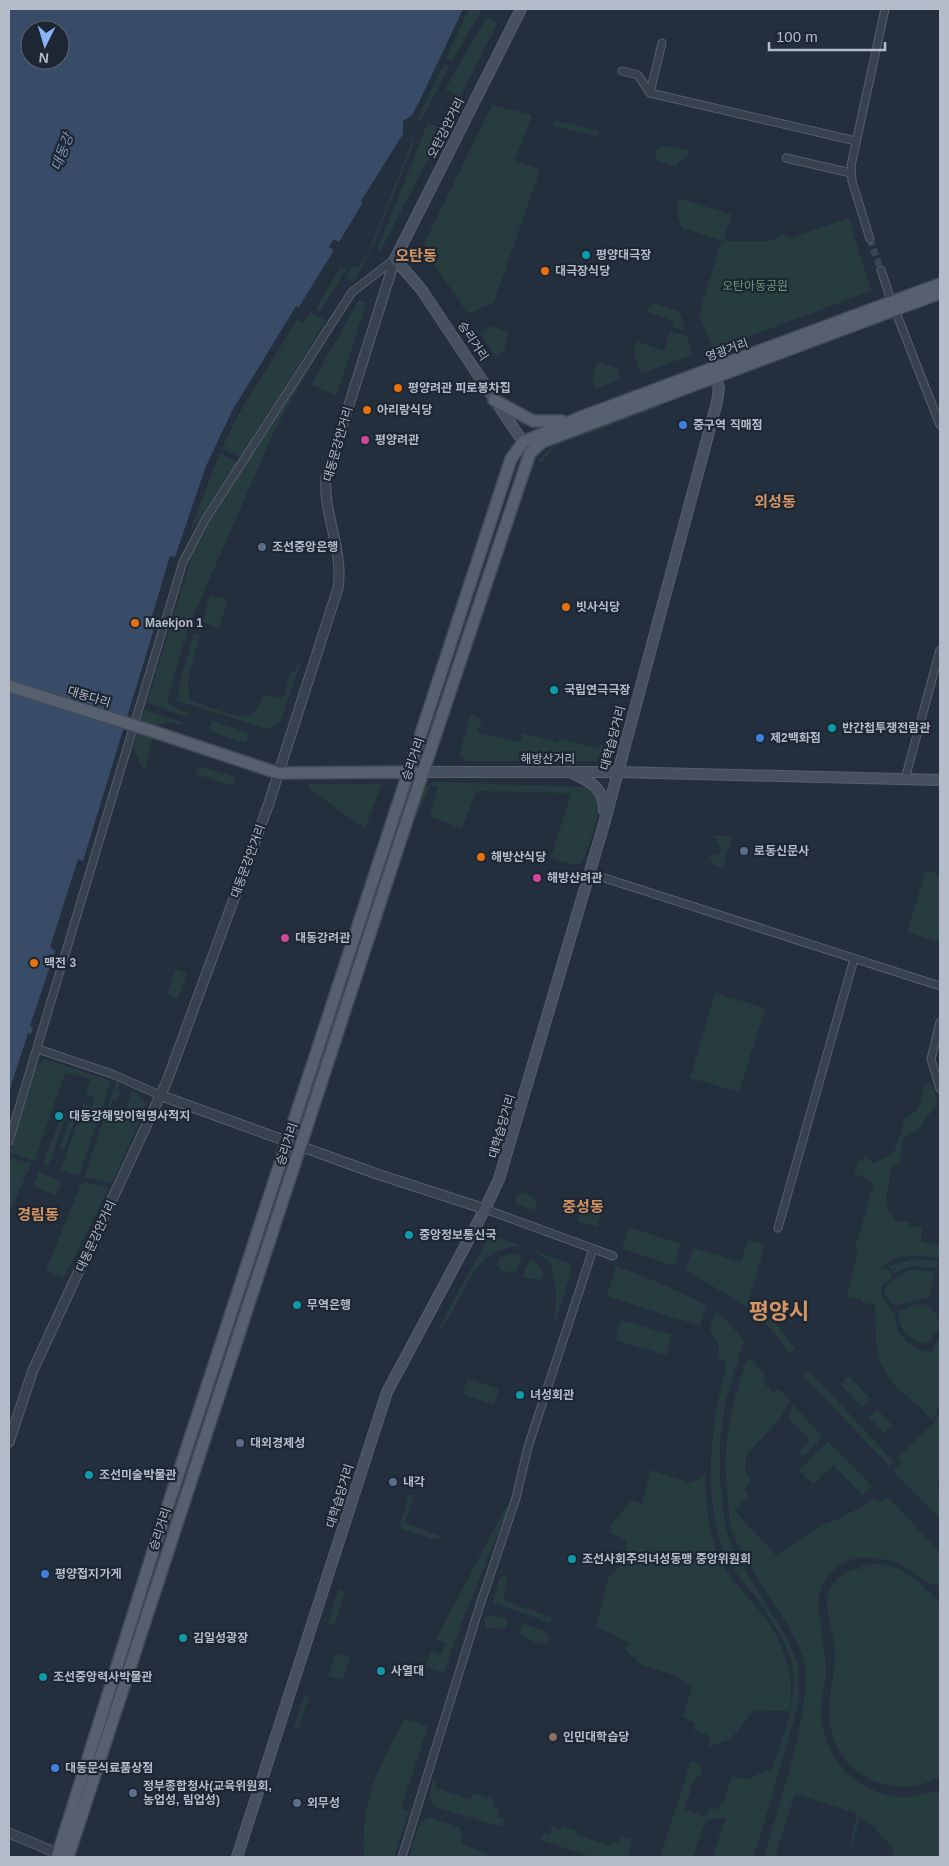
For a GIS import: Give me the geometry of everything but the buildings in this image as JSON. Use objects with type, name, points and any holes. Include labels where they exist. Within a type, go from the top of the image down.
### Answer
[{"type":"main road","name":"오탄강안거리","points":[[396,259],[521,9]]},
{"type":"main road","name":"승리거리","points":[[63,1856],[300,1146],[422,772],[530,453],[421,289],[396,259]]},
{"type":"main road","name":"영광거리","points":[[530,453],[542,442],[715,378],[894,306],[940,284]]},
{"type":"main road","name":"영광거리","points":[[523,442],[581,417],[894,306],[940,293]]},
{"type":"main road","name":"대학습당거리","points":[[236,1857],[387,1392],[485,1210],[499,1179],[604,824],[709,437],[719,393],[715,378]]},
{"type":"main road","points":[[494,400],[533,421],[558,422],[581,417]]},
{"type":"main road","name":"승리거리","points":[[63,1856],[152,1555],[492,512],[511,459],[523,442]]},
{"type":"main road","name":"대동다리","points":[[9,686],[161,734]]},
{"type":"main road","name":"해방산거리","points":[[161,734],[278,773],[617,772],[940,780]]},
{"type":"main road","points":[[571,772],[590,781],[602,793],[604,824]]},
{"type":"street","points":[[870,239],[851,174],[856,141],[885,9]]},
{"type":"street","points":[[650,93],[662,43]]},
{"type":"street","points":[[622,71],[638,76],[650,93],[856,141]]},
{"type":"street","points":[[786,158],[851,174]]},
{"type":"street","name":"대동문강안거리","points":[[9,1442],[33,1370],[162,1096],[266,812],[338,588],[340,559],[326,493],[326,478],[396,259]]},
{"type":"street","points":[[9,1141],[183,562],[204,520],[352,292],[396,259]]},
{"type":"street","points":[[880,270],[940,425]]},
{"type":"street","points":[[905,779],[940,650]]},
{"type":"street","points":[[589,873],[940,986]]},
{"type":"street","points":[[778,1228],[854,959]]},
{"type":"street","points":[[940,1022],[931,1051],[940,1089]]},
{"type":"street","points":[[38,1049],[112,1074],[162,1096],[287,1142],[613,1256]]},
{"type":"street","points":[[402,1857],[480,1605],[516,1498],[528,1447],[593,1249]]},
{"type":"street","points":[[9,1833],[63,1856]]},
{"type":"green space","points":[[469,9],[480,9],[480,13],[452,61],[446,58]]},
{"type":"green space","points":[[487,17],[498,23],[460,97],[445,89]]},
{"type":"green space","points":[[444,64],[449,66],[421,121],[417,119]]},
{"type":"green space","points":[[492,105],[532,115],[515,160],[540,170],[494,302],[468,314],[426,252],[424,244]]},
{"type":"green space","points":[[554,120],[599,131],[597,136],[553,126]]},
{"type":"green space","points":[[428,122],[443,130],[380,252],[378,248]]},
{"type":"green space","points":[[415,134],[412,148],[373,246],[354,282],[346,278],[352,268],[360,266],[369,251]]},
{"type":"green space","points":[[662,146],[691,151],[675,167],[656,160],[655,151]]},
{"type":"green space","points":[[679,198],[732,215],[723,241],[682,228],[676,210]]},
{"type":"green space","name":"오탄아동공원","points":[[849,218],[871,291],[713,350],[699,313],[721,243],[728,241],[771,241],[782,235],[792,238]]},
{"type":"green space","points":[[341,266],[346,269],[320,311],[316,308]]},
{"type":"green space","points":[[359,300],[366,303],[337,395],[311,385]]},
{"type":"green space","points":[[654,303],[679,311],[686,331],[672,327],[673,321],[647,312]]},
{"type":"green space","points":[[345,308],[277,425],[188,628],[167,701],[176,709],[188,713],[187,717],[147,703],[195,545]]},
{"type":"green space","points":[[311,312],[326,321],[240,457],[222,448],[238,415],[297,320],[303,323]]},
{"type":"green space","points":[[491,326],[508,332],[504,351],[496,357],[480,334]]},
{"type":"green space","points":[[670,331],[687,336],[692,355],[641,373],[634,353],[637,341],[664,351]]},
{"type":"green space","points":[[597,361],[618,369],[620,379],[595,389],[592,378]]},
{"type":"green space","points":[[659,404],[660,407],[560,444],[553,448],[541,463],[538,461],[551,447],[559,442]]},
{"type":"green space","points":[[220,453],[237,462],[191,531],[191,528]]},
{"type":"green space","points":[[210,595],[228,600],[219,628],[202,622]]},
{"type":"green space","points":[[194,633],[200,636],[188,679],[189,698],[223,712],[240,716],[251,715],[264,695],[283,698],[291,671],[295,672],[298,664],[300,665],[279,724],[267,729],[175,700],[181,697],[178,690]]},
{"type":"green space","points":[[144,710],[181,722],[180,725],[169,722],[158,725],[144,771],[133,748]]},
{"type":"green space","points":[[471,714],[482,720],[477,731],[480,733],[520,742],[523,733],[558,743],[559,739],[595,748],[606,744],[608,750],[604,758],[595,761],[468,761],[459,755]]},
{"type":"green space","points":[[212,721],[249,733],[246,743],[209,731]]},
{"type":"green space","points":[[198,766],[235,777],[233,786],[195,774]]},
{"type":"green space","points":[[433,782],[590,787],[596,793],[598,811],[596,823],[582,863],[575,865],[551,858],[571,793],[476,791],[462,829],[430,816],[438,788],[430,785],[413,825],[422,795],[425,789]]},
{"type":"green space","points":[[309,784],[382,784],[365,829],[308,788]]},
{"type":"green space","points":[[714,835],[732,837],[723,866],[716,866],[708,857],[712,857],[713,854],[719,854],[721,845],[717,844],[717,839],[713,838]]},
{"type":"green space","points":[[926,870],[940,875],[940,942],[907,932]]},
{"type":"green space","points":[[176,969],[187,973],[178,999],[167,995]]},
{"type":"green space","points":[[715,993],[765,1008],[739,1092],[690,1078]]},
{"type":"green space","points":[[45,1059],[111,1081],[79,1176],[61,1170],[83,1104],[92,1107],[95,1098],[86,1094],[91,1079],[65,1073],[34,1161],[9,1152],[37,1064]]},
{"type":"green space","points":[[116,1082],[120,1084],[117,1089],[120,1091],[117,1101],[113,1100],[110,1106],[121,1110],[119,1115],[124,1117],[132,1089],[147,1104],[112,1183],[84,1177]]},
{"type":"green space","points":[[925,1083],[933,1086],[938,1102],[917,1131],[904,1137],[899,1164],[892,1164],[886,1199],[889,1214],[893,1214],[893,1221],[909,1222],[909,1226],[922,1227],[921,1242],[940,1245],[940,1258],[901,1257],[880,1268],[891,1271],[891,1279],[882,1286],[881,1295],[891,1311],[895,1312],[897,1328],[902,1337],[916,1348],[932,1351],[940,1337],[940,1406],[932,1421],[923,1410],[895,1385],[882,1366],[877,1347],[875,1304],[862,1303],[862,1300],[847,1297],[858,1251],[855,1248],[874,1183],[854,1173],[859,1160],[862,1161],[865,1155],[873,1164],[894,1153],[905,1119],[918,1109]]},
{"type":"green space","points":[[62,1112],[67,1114],[48,1166],[43,1164]]},
{"type":"green space","points":[[71,1116],[76,1117],[64,1150],[59,1148]]},
{"type":"green space","points":[[9,1157],[31,1164],[9,1214]]},
{"type":"green space","points":[[39,1172],[62,1182],[56,1196],[33,1186]]},
{"type":"green space","points":[[82,1182],[109,1187],[63,1279],[46,1270]]},
{"type":"green space","points":[[523,1193],[534,1197],[537,1207],[535,1210],[515,1204],[517,1194]]},
{"type":"green space","points":[[589,1207],[602,1213],[597,1227],[577,1221],[580,1211]]},
{"type":"green space","points":[[629,1227],[681,1244],[674,1266],[622,1249]]},
{"type":"green space","points":[[493,1236],[521,1246],[504,1249],[491,1255],[480,1264],[441,1329],[440,1326],[488,1238]]},
{"type":"green space","points":[[748,1240],[765,1245],[747,1307],[686,1270],[693,1248],[741,1262]]},
{"type":"green space","points":[[535,1251],[570,1264],[572,1268],[555,1324],[556,1289],[551,1264]]},
{"type":"green space","points":[[511,1254],[522,1256],[515,1274],[500,1269],[497,1265],[500,1258]]},
{"type":"green space","points":[[530,1259],[539,1265],[544,1275],[540,1280],[522,1277]]},
{"type":"green space","points":[[914,1259],[938,1261],[937,1268],[913,1266],[895,1273],[888,1266]]},
{"type":"green space","points":[[616,1266],[667,1286],[706,1305],[700,1326],[607,1296]]},
{"type":"green space","points":[[914,1269],[935,1272],[929,1298],[897,1305],[891,1304],[884,1291],[886,1287],[897,1277]]},
{"type":"green space","points":[[924,1304],[933,1310],[940,1327],[927,1344],[910,1338],[906,1334],[901,1325],[898,1312],[912,1305]]},
{"type":"green space","points":[[715,1311],[731,1325],[744,1341],[725,1403],[720,1441],[720,1481],[726,1531],[737,1557],[788,1640],[798,1663],[799,1702],[754,1857],[712,1857],[726,1818],[706,1820],[693,1857],[660,1857],[691,1761],[702,1766],[700,1776],[695,1778],[684,1809],[705,1817],[709,1809],[717,1809],[725,1801],[731,1777],[748,1779],[773,1768],[790,1713],[794,1685],[793,1671],[787,1649],[779,1633],[752,1592],[731,1565],[724,1552],[717,1529],[711,1482],[711,1457],[717,1408],[727,1362],[718,1358],[719,1345],[710,1329]]},
{"type":"green space","points":[[770,1317],[795,1349],[790,1353],[765,1322]]},
{"type":"green space","points":[[621,1320],[672,1335],[666,1355],[615,1340]]},
{"type":"green space","points":[[750,1358],[766,1376],[762,1381],[773,1392],[779,1389],[790,1401],[781,1417],[746,1456],[745,1471],[751,1482],[744,1490],[749,1495],[734,1510],[777,1556],[821,1525],[839,1519],[875,1499],[879,1502],[888,1497],[940,1553],[940,1585],[931,1584],[904,1566],[894,1562],[872,1558],[858,1558],[847,1561],[837,1567],[824,1582],[820,1593],[819,1611],[826,1672],[821,1708],[822,1722],[831,1752],[845,1772],[866,1787],[890,1796],[899,1797],[911,1797],[932,1792],[940,1794],[940,1857],[893,1857],[893,1849],[874,1827],[860,1817],[850,1848],[857,1813],[795,1794],[775,1857],[764,1857],[799,1731],[805,1681],[804,1661],[797,1643],[742,1551],[729,1521],[726,1462],[729,1428],[740,1379],[746,1361]]},
{"type":"green space","points":[[809,1371],[894,1462],[889,1466],[804,1376]]},
{"type":"green space","points":[[849,1376],[871,1400],[862,1408],[840,1384]]},
{"type":"green space","points":[[468,1378],[499,1389],[494,1405],[462,1394]]},
{"type":"green space","points":[[793,1405],[822,1436],[803,1456],[798,1452],[810,1440],[788,1418]]},
{"type":"green space","points":[[877,1410],[892,1425],[884,1433],[869,1417]]},
{"type":"green space","points":[[940,1411],[940,1471],[938,1489],[940,1494],[940,1519],[893,1471],[901,1464],[898,1457],[933,1424]]},
{"type":"green space","points":[[828,1442],[872,1486],[863,1495],[833,1465],[813,1484],[799,1470]]},
{"type":"green space","points":[[651,1470],[691,1483],[705,1475],[709,1521],[718,1553],[732,1579],[772,1628],[783,1651],[790,1674],[791,1699],[789,1711],[754,1710],[731,1739],[709,1747],[710,1736],[694,1730],[695,1723],[683,1717],[692,1687],[677,1676],[642,1665],[625,1649],[629,1643],[596,1626],[609,1576],[619,1568],[622,1558],[625,1557],[627,1541],[610,1532],[611,1525],[632,1500],[642,1504]]},
{"type":"green space","points":[[409,1494],[413,1496],[405,1523],[442,1537],[437,1540],[403,1529],[400,1525]]},
{"type":"green space","points":[[506,1507],[509,1507],[461,1624],[444,1673],[425,1666],[431,1651],[441,1655],[445,1643],[436,1639]]},
{"type":"green space","points":[[880,1564],[906,1573],[940,1603],[940,1777],[922,1784],[904,1787],[870,1780],[856,1770],[844,1758],[835,1742],[829,1714],[835,1654],[827,1606],[828,1593],[830,1588],[845,1573],[860,1569],[861,1565]]},
{"type":"green space","points":[[505,1576],[508,1579],[503,1597],[505,1601],[552,1617],[550,1623],[494,1603],[499,1579]]},
{"type":"green space","points":[[339,1589],[345,1591],[334,1625],[328,1623]]},
{"type":"green space","points":[[490,1615],[506,1618],[505,1629],[487,1628],[484,1623],[484,1617]]},
{"type":"green space","points":[[524,1624],[543,1630],[549,1636],[548,1642],[539,1644],[523,1636],[520,1631]]},
{"type":"green space","points":[[335,1653],[350,1657],[343,1680],[328,1676]]},
{"type":"green space","points":[[304,1696],[309,1698],[298,1730],[293,1729]]},
{"type":"green space","points":[[405,1719],[428,1726],[401,1808],[409,1811],[394,1857],[364,1857],[365,1819],[368,1801],[387,1752]]},
{"type":"green space","points":[[433,1781],[436,1782],[435,1788],[471,1800],[473,1793],[495,1800],[493,1807],[499,1809],[497,1817],[505,1820],[502,1827],[435,1807],[429,1798]]},
{"type":"green space","points":[[429,1817],[459,1827],[463,1832],[461,1844],[495,1857],[409,1857],[420,1823]]},
{"type":"green space","points":[[562,1826],[578,1831],[577,1835],[611,1846],[613,1841],[620,1843],[622,1837],[633,1840],[627,1857],[592,1857],[541,1840],[544,1833],[549,1835],[552,1827],[561,1830]]},
{"type":"water","name":"대동강","points":[[9,9],[463,9],[412,115],[403,121],[403,134],[361,201],[362,204],[339,242],[334,239],[329,247],[334,250],[299,307],[296,306],[232,411],[206,466],[175,557],[170,556],[152,616],[157,619],[83,861],[78,859],[50,947],[55,951],[30,1026],[33,1028],[31,1034],[28,1033],[9,1092]]},
{"type":"tunnel","points":[[870,239],[881,270]]},
{"type":"place","name":"평양대극장","points":[[586,255]]},
{"type":"place","name":"대극장식당","points":[[545,271]]},
{"type":"place","name":"평양려관 피로봉차집","points":[[398,388]]},
{"type":"place","name":"아리랑식당","points":[[367,410]]},
{"type":"place","name":"중구역 직매점","points":[[683,425]]},
{"type":"place","name":"평양려관","points":[[365,440]]},
{"type":"place","name":"조선중앙은행","points":[[262,547]]},
{"type":"place","name":"빗사식당","points":[[566,607]]},
{"type":"place","name":"Maekjon 1","points":[[135,623]]},
{"type":"place","name":"국립연극극장","points":[[554,690]]},
{"type":"place","name":"반간첩투쟁전람관","points":[[832,728]]},
{"type":"place","name":"제2백화점","points":[[760,738]]},
{"type":"place","name":"로동신문사","points":[[744,851]]},
{"type":"place","name":"해방산식당","points":[[481,857]]},
{"type":"place","name":"해방산려관","points":[[537,878]]},
{"type":"place","name":"대동강려관","points":[[285,938]]},
{"type":"place","name":"맥전 3","points":[[34,963]]},
{"type":"place","name":"대동강해맞이혁명사적지","points":[[59,1116]]},
{"type":"place","name":"중앙정보통신국","points":[[409,1235]]},
{"type":"place","name":"무역은행","points":[[297,1305]]},
{"type":"place","name":"녀성회관","points":[[520,1395]]},
{"type":"place","name":"대외경제성","points":[[240,1443]]},
{"type":"place","name":"조선미술박물관","points":[[89,1475]]},
{"type":"place","name":"내각","points":[[393,1482]]},
{"type":"place","name":"조선사회주의녀성동맹 중앙위원회","points":[[572,1559]]},
{"type":"place","name":"평양접지가게","points":[[45,1574]]},
{"type":"place","name":"김일성광장","points":[[183,1638]]},
{"type":"place","name":"사열대","points":[[381,1671]]},
{"type":"place","name":"조선중앙력사박물관","points":[[43,1677]]},
{"type":"place","name":"인민대학습당","points":[[553,1737]]},
{"type":"place","name":"대동문식료품상점","points":[[55,1768]]},
{"type":"place","name":"정부종합청사(교육위원회, 농업성, 림업성)","points":[[133,1793]]},
{"type":"place","name":"외무성","points":[[297,1803]]},
{"type":"district","name":"오탄동","points":[[416,256]]},
{"type":"district","name":"외성동","points":[[775,502]]},
{"type":"district","name":"중성동","points":[[583,1207]]},
{"type":"district","name":"경림동","points":[[38,1215]]},
{"type":"district","name":"평양시","points":[[779,1311]]}]
